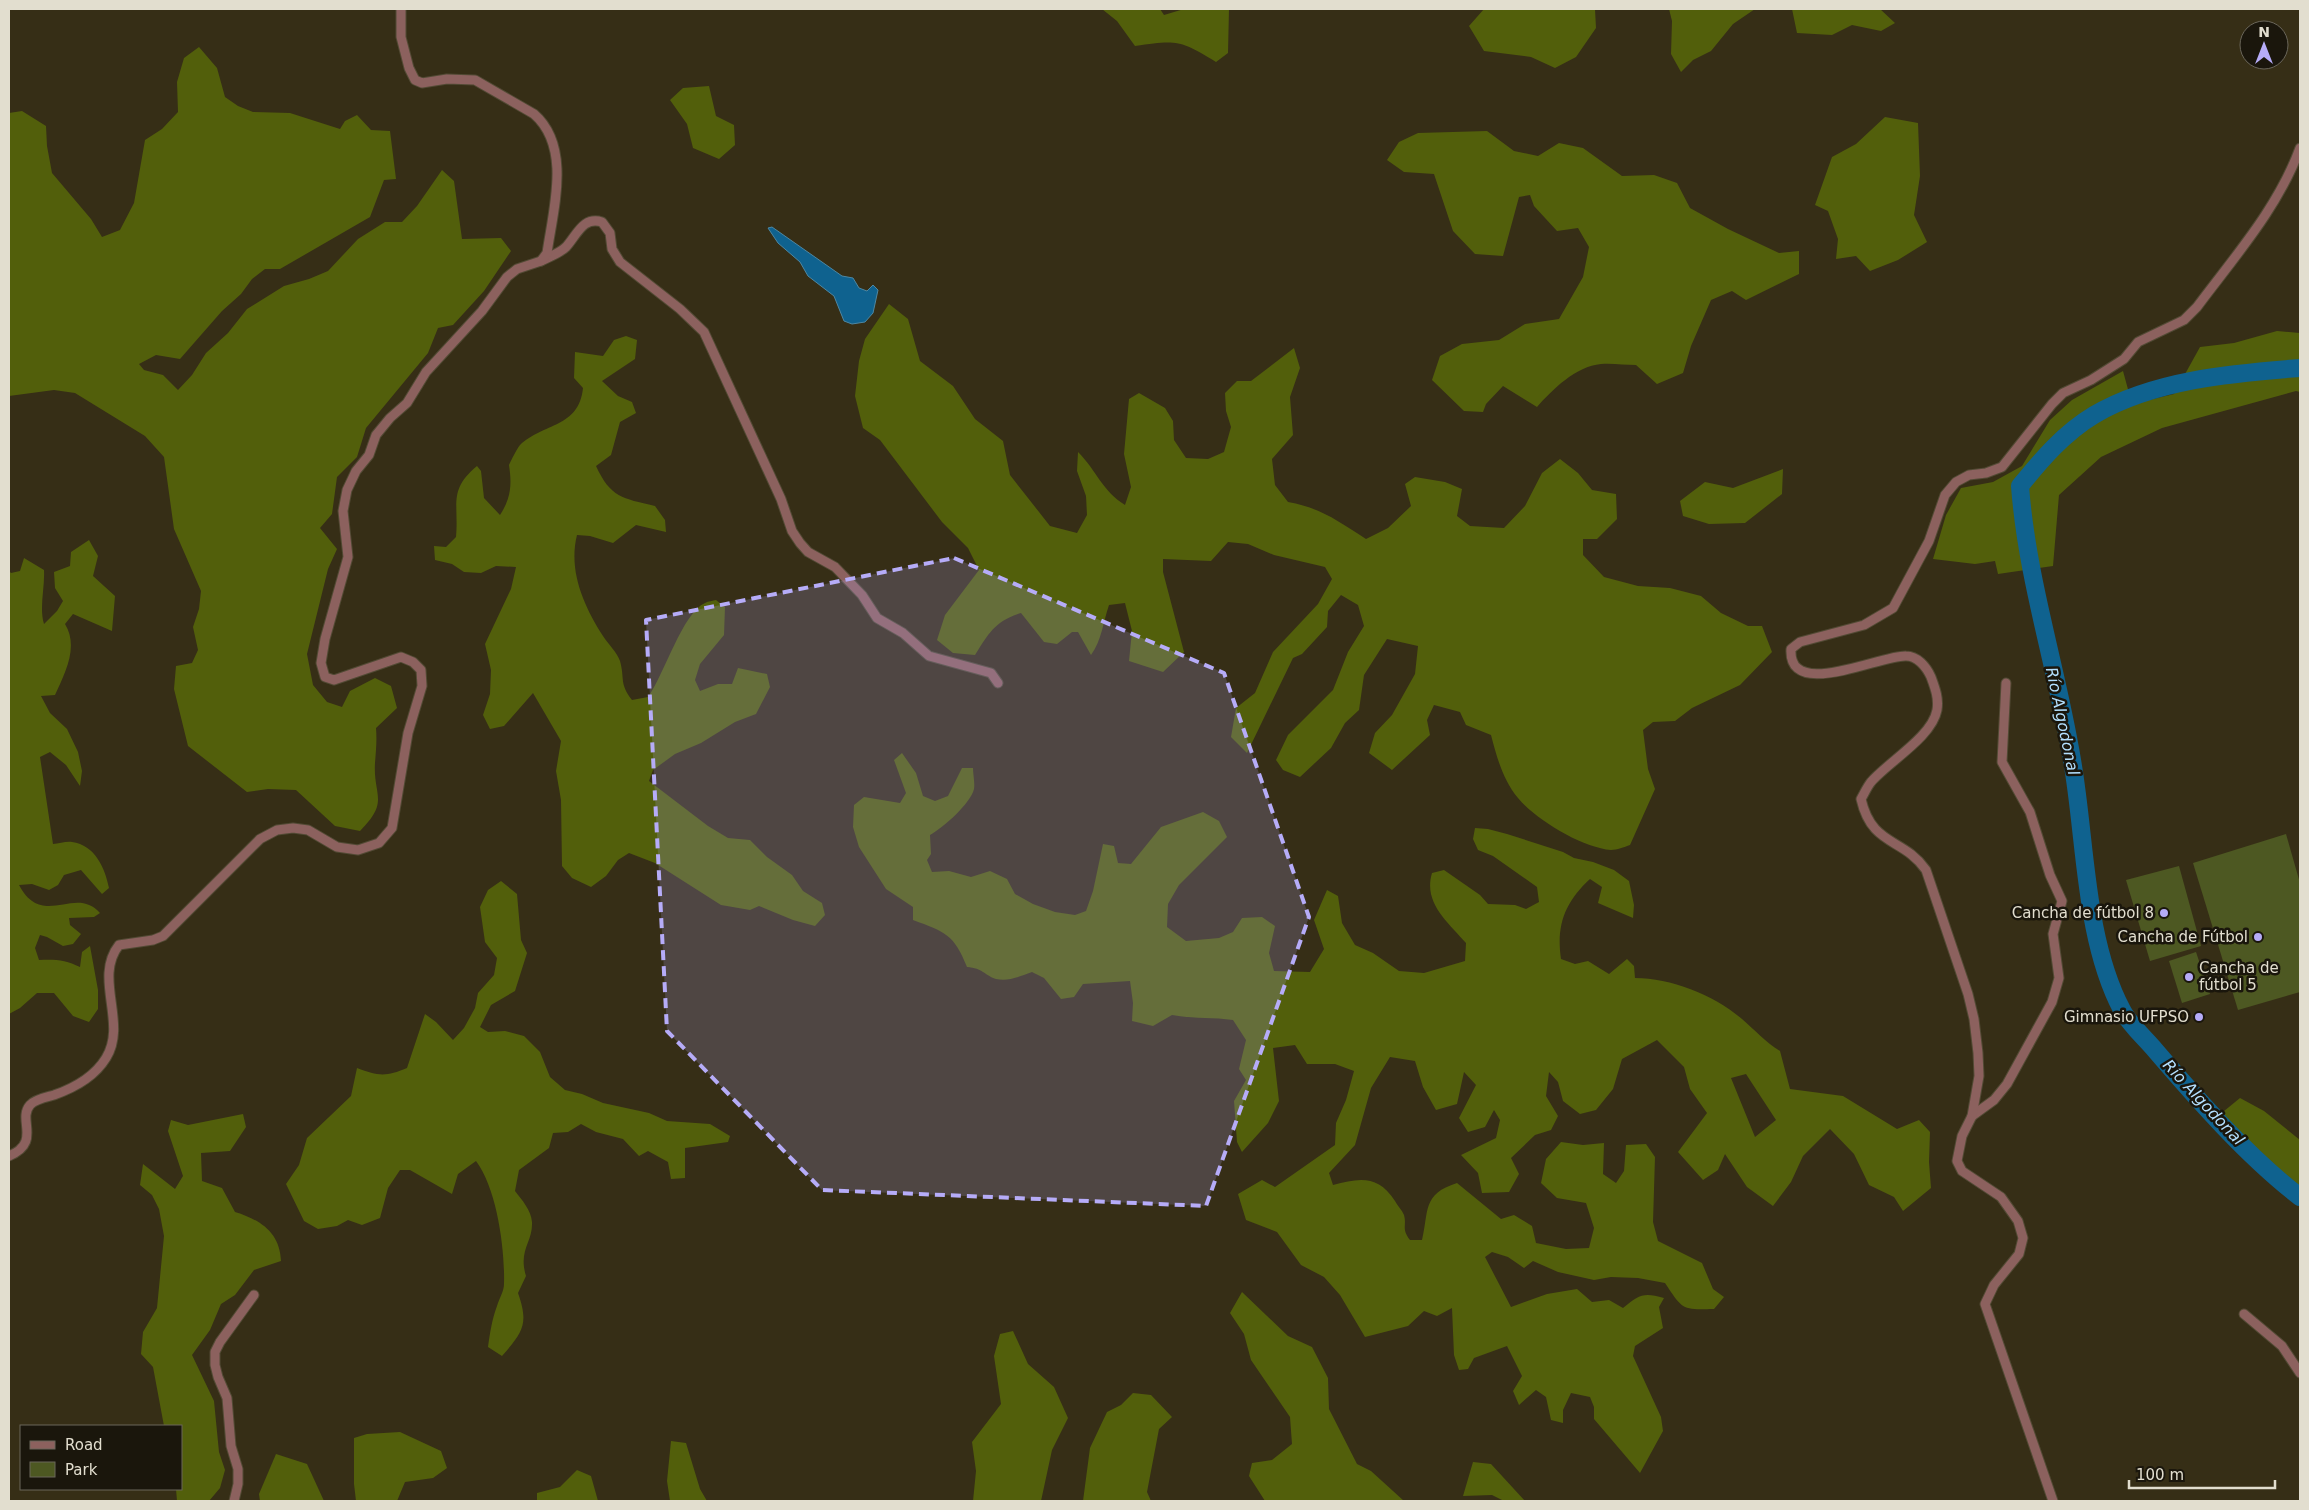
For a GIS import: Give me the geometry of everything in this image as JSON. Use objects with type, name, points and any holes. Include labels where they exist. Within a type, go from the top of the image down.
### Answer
[{"type":"street","points":[[401,9],[401,37],[409,68],[415,80],[422,83],[447,79],[475,80],[513,100],[542,121],[552,140],[557,182],[547,253],[541,261]]},
{"type":"street","points":[[2053,1501],[1986,1304],[1994,1285],[2019,1254],[2023,1238],[2018,1221],[2001,1197],[1962,1171],[1957,1161],[1962,1136],[1972,1116],[1979,1076],[1974,1019],[1968,994],[1930,881],[1917,857],[1878,833],[1865,814],[1861,799],[1870,783],[1911,746],[1928,727],[1937,711],[1937,692],[1929,673],[1920,661],[1907,656],[1893,657],[1834,672],[1807,674],[1794,666],[1790,657],[1791,649],[1800,642],[1864,625],[1893,608],[1929,541],[1944,495],[1956,482],[1969,475],[2002,467],[2063,393],[2091,380],[2124,359],[2138,342],[2184,320],[2197,307],[2273,206],[2291,173],[2300,148]]},
{"type":"street","points":[[9,1156],[24,1145],[28,1134],[26,1111],[31,1103],[64,1091],[96,1073],[107,1058],[114,1043],[108,969],[111,955],[119,945],[153,940],[163,936],[260,840],[276,830],[292,828],[308,830],[337,847],[358,850],[378,843],[392,828],[408,733],[422,686],[421,670],[414,662],[401,657],[334,680],[325,677],[321,663],[325,639],[348,557],[343,511],[347,490],[356,471],[368,455],[376,435],[390,418],[408,402],[426,372],[482,311],[507,277],[517,270],[541,261],[564,248],[584,223],[591,220],[602,222],[610,233],[612,249],[620,262],[680,309],[704,332],[781,499],[792,531],[800,544],[808,552],[835,568],[862,595],[877,618],[903,633],[929,656],[985,671],[991,674],[998,682]]},
{"type":"street","points":[[1972,1116],[1994,1100],[2007,1084],[2052,1002],[2059,978],[2053,934],[2062,901],[2050,875],[2030,812],[2002,762],[2006,683]]},
{"type":"street","points":[[234,1501],[238,1484],[238,1469],[231,1446],[227,1398],[218,1377],[215,1365],[215,1352],[220,1342],[254,1295]]},
{"type":"street","points":[[2244,1314],[2282,1346],[2300,1373]]},
{"type":"highlighted area","points":[[954,558],[1224,673],[1309,917],[1206,1206],[822,1190],[667,1031],[646,620]]},
{"type":"green space","points":[[1102,9],[1160,9],[1164,15],[1184,9],[1229,9],[1228,53],[1216,62],[1194,49],[1178,44],[1160,43],[1135,46],[1117,21]]},
{"type":"green space","points":[[1484,9],[1595,9],[1596,28],[1576,57],[1555,68],[1531,57],[1484,51],[1469,26]]},
{"type":"green space","points":[[1669,9],[1755,9],[1733,24],[1711,51],[1693,60],[1681,72],[1671,54],[1672,21]]},
{"type":"green space","points":[[1792,9],[1880,9],[1895,23],[1881,31],[1852,25],[1832,35],[1797,33]]},
{"type":"green space","points":[[199,47],[217,68],[225,97],[238,106],[253,112],[290,113],[340,129],[345,121],[357,115],[371,130],[390,131],[396,179],[384,180],[370,217],[280,269],[265,269],[252,279],[241,294],[222,311],[180,359],[156,355],[139,364],[144,370],[163,375],[178,390],[192,375],[206,353],[228,333],[247,309],[284,286],[328,271],[358,239],[385,222],[402,222],[417,206],[442,170],[454,181],[462,239],[501,238],[511,251],[484,291],[453,325],[438,328],[428,353],[366,428],[357,457],[337,477],[332,514],[320,528],[337,549],[328,569],[307,654],[313,685],[327,702],[342,707],[350,691],[375,678],[391,686],[397,708],[376,728],[375,774],[377,805],[375,812],[360,831],[335,826],[296,790],[268,789],[247,792],[188,746],[174,689],[176,666],[192,663],[198,650],[193,627],[199,609],[201,591],[174,529],[164,457],[145,436],[75,393],[54,390],[9,396],[9,113],[22,111],[46,126],[47,146],[52,173],[91,219],[102,237],[120,230],[134,203],[145,140],[162,129],[178,112],[177,82],[184,58]]},
{"type":"green space","points":[[709,86],[716,116],[734,125],[735,145],[719,159],[693,148],[687,124],[670,100],[683,88]]},
{"type":"green space","points":[[1885,117],[1918,123],[1920,176],[1914,215],[1927,242],[1898,260],[1870,271],[1856,256],[1836,259],[1838,239],[1828,211],[1815,205],[1832,157],[1856,144]]},
{"type":"green space","points":[[1487,131],[1514,151],[1538,156],[1559,143],[1583,148],[1622,176],[1654,175],[1677,183],[1690,208],[1728,229],[1779,253],[1799,251],[1799,274],[1746,300],[1732,291],[1711,300],[1691,346],[1683,373],[1657,384],[1636,365],[1601,364],[1583,369],[1565,380],[1537,407],[1503,386],[1486,404],[1483,412],[1464,411],[1432,380],[1440,356],[1462,344],[1499,340],[1525,324],[1559,319],[1583,277],[1589,247],[1578,228],[1557,231],[1534,206],[1530,195],[1519,197],[1503,256],[1475,254],[1453,231],[1434,174],[1404,172],[1387,160],[1399,142],[1418,133]]},
{"type":"green space","points":[[889,304],[908,319],[920,361],[953,386],[975,419],[1003,441],[1010,475],[1050,526],[1077,533],[1087,515],[1086,496],[1077,471],[1078,452],[1105,487],[1125,505],[1131,487],[1124,454],[1129,399],[1139,393],[1165,408],[1173,421],[1174,440],[1186,458],[1208,459],[1224,452],[1231,427],[1226,411],[1225,393],[1237,381],[1251,381],[1294,348],[1300,368],[1290,397],[1293,435],[1272,459],[1275,485],[1288,502],[1320,512],[1366,539],[1388,528],[1411,506],[1405,484],[1415,477],[1445,482],[1462,489],[1457,516],[1470,526],[1504,528],[1525,506],[1542,473],[1560,459],[1578,473],[1592,490],[1616,494],[1617,519],[1597,539],[1583,539],[1583,555],[1604,577],[1638,586],[1670,588],[1701,596],[1721,613],[1748,626],[1762,626],[1772,652],[1740,685],[1692,708],[1675,721],[1653,722],[1643,730],[1648,769],[1655,789],[1630,845],[1611,850],[1587,844],[1574,838],[1548,824],[1526,806],[1518,798],[1504,776],[1491,735],[1466,725],[1460,712],[1434,705],[1427,720],[1430,735],[1392,770],[1369,753],[1375,733],[1392,715],[1415,674],[1418,646],[1387,639],[1364,675],[1359,710],[1345,723],[1331,748],[1300,777],[1283,770],[1276,760],[1288,735],[1333,690],[1348,652],[1364,626],[1358,605],[1341,595],[1328,611],[1327,627],[1302,654],[1293,658],[1247,753],[1231,737],[1236,708],[1255,693],[1273,652],[1318,604],[1332,579],[1325,567],[1274,555],[1248,544],[1228,542],[1211,561],[1163,559],[1163,572],[1184,652],[1163,672],[1129,661],[1132,631],[1125,603],[1109,605],[1100,637],[1091,655],[1078,632],[1072,632],[1057,644],[1044,642],[1021,613],[999,624],[984,640],[975,655],[953,653],[937,640],[945,615],[979,570],[968,548],[942,522],[880,440],[863,428],[855,396],[859,361],[865,339]]},
{"type":"green space","points":[[2277,331],[2300,333],[2300,392],[2296,391],[2162,428],[2101,457],[2059,495],[2053,566],[1998,574],[1995,561],[1975,564],[1933,559],[1946,515],[1961,488],[1993,482],[2022,466],[2050,420],[2072,400],[2123,371],[2132,404],[2174,394],[2200,347],[2234,343]]},
{"type":"green space","points":[[626,336],[637,340],[635,359],[602,381],[618,396],[632,402],[636,413],[620,422],[611,455],[596,466],[601,477],[613,491],[634,501],[655,506],[665,520],[666,532],[636,525],[613,543],[590,536],[577,535],[575,562],[580,588],[596,625],[619,658],[624,685],[632,700],[648,697],[689,618],[697,609],[706,602],[716,600],[725,607],[724,635],[700,664],[695,680],[700,691],[718,684],[732,684],[738,668],[767,674],[770,687],[756,714],[735,722],[701,743],[675,754],[653,770],[649,781],[708,826],[728,838],[750,840],[767,857],[792,875],[803,891],[822,903],[825,915],[815,926],[793,920],[759,906],[750,910],[721,905],[655,863],[629,853],[618,860],[606,876],[591,887],[572,878],[562,866],[561,800],[556,771],[561,741],[533,693],[504,726],[490,729],[483,715],[490,694],[491,670],[485,644],[511,589],[516,567],[496,566],[481,573],[464,572],[452,564],[435,560],[434,546],[446,547],[456,537],[458,490],[477,466],[481,471],[484,498],[500,515],[510,491],[509,465],[520,445],[539,432],[567,418],[575,411],[580,401],[583,388],[574,378],[575,352],[603,356],[614,340]]},
{"type":"green space","points":[[1783,469],[1782,494],[1745,523],[1709,524],[1683,516],[1680,501],[1705,482],[1733,488]]},
{"type":"green space","points":[[89,540],[98,556],[93,576],[115,596],[112,631],[73,614],[65,624],[71,642],[71,651],[66,669],[55,695],[41,696],[50,713],[67,729],[78,752],[82,771],[80,786],[66,765],[50,752],[40,757],[53,844],[72,842],[87,848],[102,865],[109,888],[102,894],[81,870],[64,875],[58,885],[49,890],[32,884],[19,885],[28,898],[38,904],[49,906],[80,903],[90,905],[100,913],[94,917],[69,918],[70,925],[81,934],[73,944],[63,946],[40,935],[35,948],[39,960],[60,961],[80,967],[82,952],[90,946],[98,990],[98,1009],[89,1022],[73,1016],[54,993],[37,993],[20,1008],[9,1014],[9,571],[11,573],[20,571],[24,558],[44,570],[42,611],[44,624],[57,611],[63,601],[55,588],[54,572],[70,566],[71,552]]},
{"type":"green space","points":[[902,753],[916,773],[923,796],[935,801],[948,796],[962,768],[973,768],[974,789],[972,795],[949,821],[930,835],[931,854],[927,860],[932,872],[949,871],[971,877],[990,871],[1007,879],[1015,894],[1033,904],[1055,912],[1075,915],[1086,911],[1093,891],[1103,844],[1114,846],[1118,863],[1131,864],[1161,827],[1203,812],[1219,821],[1227,837],[1179,885],[1168,904],[1167,927],[1186,941],[1219,938],[1233,932],[1242,918],[1262,917],[1275,926],[1269,953],[1274,971],[1310,972],[1324,949],[1314,920],[1327,890],[1338,896],[1342,923],[1355,945],[1373,953],[1399,971],[1424,973],[1465,961],[1466,943],[1445,920],[1434,903],[1430,884],[1432,873],[1444,870],[1480,895],[1488,904],[1515,905],[1526,909],[1539,902],[1537,887],[1493,856],[1478,850],[1473,839],[1475,828],[1507,834],[1614,870],[1629,881],[1634,905],[1633,918],[1598,903],[1602,887],[1590,879],[1574,896],[1564,915],[1560,935],[1561,959],[1575,964],[1588,961],[1609,974],[1627,959],[1634,966],[1635,978],[1663,981],[1692,990],[1719,1002],[1731,1010],[1780,1051],[1790,1089],[1843,1096],[1897,1129],[1919,1120],[1930,1132],[1929,1162],[1931,1188],[1903,1211],[1894,1197],[1869,1185],[1854,1154],[1830,1129],[1803,1156],[1791,1182],[1773,1206],[1747,1187],[1725,1154],[1718,1170],[1703,1180],[1678,1152],[1707,1113],[1690,1089],[1684,1067],[1657,1040],[1622,1059],[1613,1089],[1596,1110],[1580,1114],[1563,1101],[1558,1082],[1549,1072],[1546,1096],[1558,1116],[1551,1130],[1535,1135],[1511,1158],[1519,1174],[1509,1192],[1482,1193],[1478,1173],[1461,1155],[1496,1138],[1500,1120],[1494,1110],[1485,1127],[1468,1132],[1459,1118],[1476,1085],[1464,1072],[1457,1104],[1436,1110],[1423,1087],[1415,1061],[1390,1057],[1371,1088],[1355,1145],[1329,1173],[1333,1185],[1360,1180],[1375,1183],[1382,1187],[1389,1193],[1403,1213],[1405,1230],[1410,1240],[1422,1240],[1427,1212],[1432,1198],[1446,1187],[1457,1183],[1501,1219],[1514,1215],[1532,1226],[1536,1243],[1566,1249],[1589,1248],[1594,1228],[1586,1203],[1557,1198],[1541,1183],[1546,1159],[1561,1142],[1583,1145],[1604,1143],[1603,1174],[1616,1183],[1624,1171],[1626,1145],[1646,1144],[1655,1157],[1653,1222],[1658,1241],[1702,1263],[1713,1289],[1724,1297],[1714,1309],[1695,1309],[1684,1306],[1676,1299],[1665,1283],[1638,1278],[1611,1277],[1594,1280],[1558,1272],[1533,1261],[1524,1268],[1508,1257],[1492,1252],[1485,1257],[1511,1307],[1547,1294],[1577,1289],[1592,1302],[1609,1300],[1623,1308],[1633,1300],[1646,1295],[1664,1298],[1659,1307],[1663,1328],[1635,1346],[1633,1356],[1661,1417],[1663,1431],[1640,1473],[1594,1419],[1594,1407],[1590,1397],[1571,1393],[1563,1410],[1563,1423],[1551,1420],[1546,1397],[1536,1390],[1519,1405],[1513,1391],[1522,1376],[1507,1346],[1474,1358],[1468,1369],[1459,1370],[1454,1355],[1452,1308],[1437,1316],[1424,1311],[1408,1326],[1365,1337],[1340,1295],[1324,1277],[1301,1265],[1277,1232],[1246,1220],[1238,1194],[1262,1180],[1275,1187],[1335,1145],[1336,1123],[1346,1100],[1354,1071],[1335,1064],[1307,1064],[1295,1045],[1273,1048],[1279,1101],[1268,1123],[1242,1152],[1237,1142],[1234,1101],[1246,1080],[1239,1069],[1246,1040],[1233,1020],[1172,1015],[1153,1026],[1132,1021],[1133,1003],[1130,981],[1083,984],[1074,997],[1061,999],[1044,978],[1032,972],[1010,979],[996,979],[980,970],[967,967],[958,947],[941,931],[913,920],[913,907],[886,889],[859,847],[853,827],[854,805],[864,797],[900,803],[906,793],[894,760]],"holes":[[[1746,1074],[1776,1120],[1755,1137],[1731,1078]]]},
{"type":"green space","name":"Cancha de Fútbol","points":[[2286,834],[2300,883],[2300,992],[2238,1010],[2193,863]]},
{"type":"green space","name":"Cancha de fútbol 8","points":[[2179,866],[2201,946],[2150,961],[2126,880]]},
{"type":"green space","points":[[501,881],[517,894],[521,940],[527,953],[515,991],[491,1005],[480,1027],[488,1032],[505,1031],[524,1036],[540,1052],[550,1077],[565,1090],[582,1094],[603,1103],[649,1113],[667,1121],[710,1124],[730,1136],[728,1142],[685,1148],[685,1178],[671,1179],[668,1162],[648,1151],[639,1156],[623,1139],[596,1132],[581,1124],[568,1132],[553,1133],[549,1148],[519,1170],[515,1191],[530,1213],[532,1229],[524,1259],[526,1276],[518,1293],[523,1313],[522,1327],[515,1340],[502,1356],[488,1347],[494,1316],[504,1287],[501,1237],[489,1187],[476,1161],[458,1174],[452,1194],[410,1170],[400,1170],[388,1188],[380,1218],[362,1225],[348,1220],[337,1226],[318,1229],[304,1221],[286,1184],[299,1165],[307,1138],[351,1096],[357,1068],[371,1073],[387,1074],[407,1068],[425,1014],[436,1022],[453,1040],[464,1028],[475,1008],[478,993],[494,975],[497,958],[485,942],[480,907],[488,890]]},
{"type":"green space","name":"Cancha de fútbol 5","points":[[2196,952],[2210,994],[2182,1003],[2169,961]]},
{"type":"green space","points":[[2240,1098],[2264,1111],[2300,1140],[2300,1195],[2281,1179],[2218,1116]]},
{"type":"green space","points":[[243,1114],[246,1127],[230,1151],[201,1153],[202,1181],[222,1188],[235,1212],[253,1219],[273,1235],[280,1251],[281,1261],[254,1270],[235,1295],[221,1304],[210,1330],[192,1355],[214,1401],[219,1452],[225,1470],[220,1488],[209,1501],[177,1501],[176,1490],[182,1490],[182,1425],[164,1425],[153,1367],[141,1354],[143,1332],[157,1308],[164,1236],[159,1209],[152,1195],[140,1185],[143,1164],[175,1189],[183,1176],[168,1131],[171,1120],[188,1125]]},
{"type":"green space","points":[[1242,1292],[1288,1336],[1312,1347],[1328,1378],[1329,1409],[1357,1464],[1371,1471],[1404,1501],[1265,1501],[1249,1476],[1252,1463],[1272,1460],[1292,1444],[1290,1417],[1251,1360],[1244,1334],[1230,1313]]},
{"type":"green space","points":[[1013,1331],[1028,1364],[1054,1387],[1068,1418],[1052,1450],[1041,1501],[973,1501],[976,1471],[972,1442],[1001,1404],[994,1356],[1000,1334]]},
{"type":"green space","points":[[1133,1393],[1151,1395],[1172,1417],[1159,1429],[1147,1492],[1151,1501],[1083,1501],[1090,1448],[1107,1412],[1121,1405]]},
{"type":"green space","points":[[400,1432],[441,1451],[447,1468],[433,1478],[405,1482],[397,1501],[356,1501],[354,1438],[367,1434]]},
{"type":"green space","points":[[671,1441],[686,1443],[700,1489],[707,1501],[670,1501],[667,1481]]},
{"type":"green space","points":[[276,1454],[307,1464],[324,1501],[260,1501],[259,1494]]},
{"type":"green space","points":[[1473,1462],[1491,1464],[1525,1501],[1504,1501],[1492,1495],[1463,1496]]},
{"type":"green space","points":[[577,1470],[591,1476],[598,1501],[537,1501],[537,1493],[560,1487]]},
{"type":"water","points":[[772,227],[842,276],[853,278],[859,288],[867,291],[873,285],[878,290],[873,313],[865,322],[852,324],[844,321],[834,296],[808,276],[800,262],[778,243],[768,228]]},
{"type":"waterway","name":"Río Algodonal","points":[[2300,368],[2194,380],[2167,386],[2117,403],[2094,415],[2073,430],[2045,457],[2020,486],[2029,556],[2072,760],[2093,920],[2100,952],[2110,982],[2122,1010],[2129,1020],[2188,1088],[2243,1146],[2300,1197]]},
{"type":"place","name":"Cancha de fútbol 8","points":[[2164,913]]},
{"type":"place","name":"Cancha de Fútbol","points":[[2258,937]]},
{"type":"place","name":"Cancha de fútbol 5","points":[[2189,977]]},
{"type":"place","name":"Gimnasio UFPSO","points":[[2199,1017]]}]
